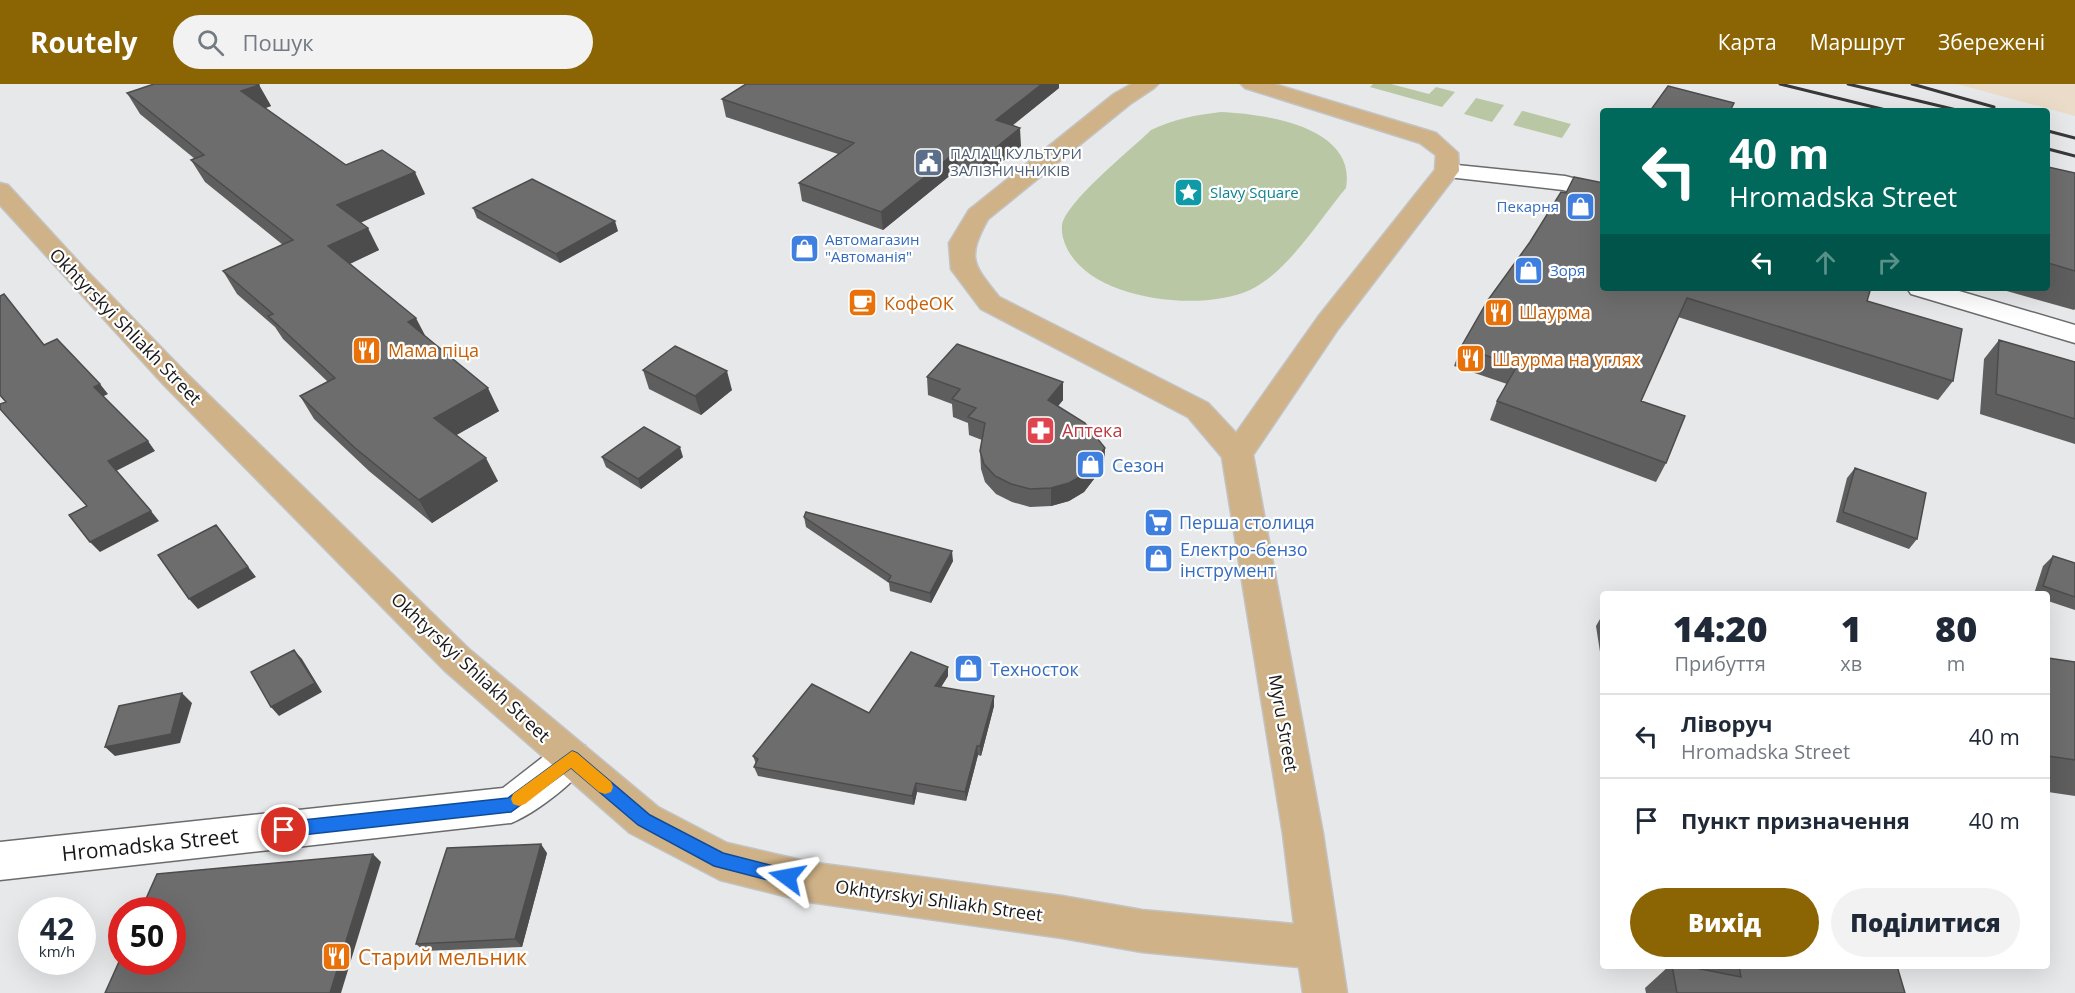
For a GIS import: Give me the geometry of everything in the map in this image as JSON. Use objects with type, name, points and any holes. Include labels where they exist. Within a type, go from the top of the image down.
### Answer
[{"type":"main road","points":[[1147,84],[1122,99],[978,215],[962,243],[964,269],[990,303],[1198,410],[1237,454],[1328,323],[1447,171],[1447,153],[1428,138],[1252,84]]},
{"type":"main road","name":"Okhtyrskyi Shliakh Street","points":[[0,190],[76,275],[174,378],[457,660],[644,820],[720,861],[809,882],[1062,917],[1142,931],[1320,948]]},
{"type":"main road","name":"Myru Street","points":[[1237,454],[1303,834],[1325,993]]},
{"type":"street","points":[[1447,171],[1565,183],[1600,193]]},
{"type":"street","points":[[1930,291],[2075,334]]},
{"type":"street","name":"Hromadska Street","points":[[0,861],[511,805],[572,758]]},
{"type":"shaded area","points":[[1957,84],[2075,84],[2075,116]]},
{"type":"green space","points":[[1373,84],[1391,84],[1429,94],[1436,87],[1455,92],[1442,107],[1370,87]]},
{"type":"green space","points":[[1476,98],[1504,105],[1492,122],[1464,114]]},
{"type":"green space","points":[[1522,111],[1571,124],[1562,138],[1513,125]]},
{"type":"green space","points":[[1221,112],[1260,116],[1304,128],[1323,137],[1337,150],[1346,167],[1346,188],[1290,258],[1264,282],[1250,290],[1230,297],[1205,300],[1179,301],[1152,298],[1102,282],[1083,269],[1069,252],[1062,233],[1066,216],[1074,204],[1100,176],[1151,130],[1185,118]]},
{"type":"building","points":[[154,84],[258,84],[241,91],[346,165],[382,150],[415,172],[337,205],[368,228],[328,246],[416,318],[408,322],[488,388],[434,418],[486,458],[419,500],[355,448],[300,396],[335,378],[268,316],[273,314],[223,271],[293,240],[191,160],[204,155],[127,93]]},
{"type":"building","name":"ПАЛАЦ КУЛЬТУРИ ЗАЛIЗНИЧНИКIВ","points":[[746,84],[1042,84],[996,120],[1020,128],[982,159],[957,151],[881,212],[799,183],[854,143],[722,99]]},
{"type":"building","points":[[1668,86],[1734,103],[1732,108],[1652,108]]},
{"type":"building","points":[[2050,167],[2075,173],[2075,271],[2050,264]]},
{"type":"building","points":[[1574,177],[1600,182],[1600,291],[1870,291],[1867,301],[1962,329],[1953,381],[1687,298],[1641,401],[1685,416],[1666,463],[1497,401],[1517,366],[1461,347],[1488,300],[1530,242],[1561,192],[1566,193]]},
{"type":"building","points":[[532,179],[615,221],[556,254],[473,208]]},
{"type":"building","points":[[4,294],[44,345],[57,339],[100,384],[94,387],[148,441],[108,461],[151,511],[90,542],[69,515],[87,506],[0,409],[0,404],[6,402],[0,395],[0,296]]},
{"type":"building","points":[[1999,340],[2075,362],[2075,419],[1996,394]]},
{"type":"building","points":[[957,344],[1063,382],[1048,400],[1085,423],[1105,448],[1085,474],[1069,483],[1051,488],[1030,489],[1011,484],[995,476],[984,464],[980,451],[985,423],[968,417],[976,408],[952,399],[960,389],[927,377]]},
{"type":"building","points":[[675,346],[727,371],[695,396],[643,370]]},
{"type":"building","points":[[644,427],[680,447],[638,479],[602,457]]},
{"type":"building","points":[[1855,468],[1926,493],[1917,539],[1843,512]]},
{"type":"building","points":[[806,512],[952,551],[930,593],[888,581],[891,576],[804,517]]},
{"type":"building","points":[[216,525],[248,567],[189,599],[158,555]]},
{"type":"building","points":[[2053,556],[2075,563],[2075,597],[2043,586]]},
{"type":"building","points":[[294,650],[315,683],[271,707],[251,672]]},
{"type":"building","points":[[911,652],[948,667],[935,686],[994,696],[980,746],[977,746],[965,792],[916,783],[912,796],[754,767],[758,759],[753,756],[812,684],[869,713]]},
{"type":"building","points":[[2050,658],[2075,662],[2075,760],[2050,756]]},
{"type":"building","points":[[182,693],[171,734],[105,747],[119,706]]},
{"type":"building","points":[[541,844],[515,939],[416,944],[447,848]]},
{"type":"building","points":[[373,854],[330,993],[105,993],[113,975],[186,975],[186,897],[147,897],[157,874]]},
{"type":"building","points":[[1673,969],[1701,969],[1741,977],[1740,969],[1898,969],[1905,993],[1677,993]]},
{"type":"railway","points":[[1780,84],[1878,108]]},
{"type":"railway","points":[[1848,84],[1948,108]]},
{"type":"railway","points":[[1912,84],[1994,107]]},
{"type":"railway","points":[[2050,132],[2075,138]]},
{"type":"railway","points":[[2050,150],[2075,156]]},
{"type":"slow traffic","points":[[519,799],[572,758],[605,787]]},
{"type":"place","name":"ПАЛАЦ КУЛЬТУРИ ЗАЛIЗНИЧНИКIВ","points":[[929,162]]},
{"type":"place","name":"Slavy Square","points":[[1189,192]]},
{"type":"place","name":"Пекарня","points":[[1580,206]]},
{"type":"place","name":"Автомагазин \"Автоманія\"","points":[[804,248]]},
{"type":"place","name":"Зоря","points":[[1529,270]]},
{"type":"place","name":"КофеОК","points":[[863,303]]},
{"type":"place","name":"Шаурма","points":[[1498,312]]},
{"type":"place","name":"Мама піца","points":[[367,350]]},
{"type":"place","name":"Шаурма на углях","points":[[1471,359]]},
{"type":"place","name":"Аптека","points":[[1041,430]]},
{"type":"place","name":"Сезон","points":[[1091,465]]},
{"type":"place","name":"Перша столиця","points":[[1158,522]]},
{"type":"place","name":"Електро-бензо інструмент","points":[[1159,559]]},
{"type":"place","name":"Техносток","points":[[969,669]]},
{"type":"place","name":"Старий мельник","points":[[337,957]]},
{"type":"route","points":[[284,830],[511,805],[572,758],[644,820],[720,861],[787,877]]}]
